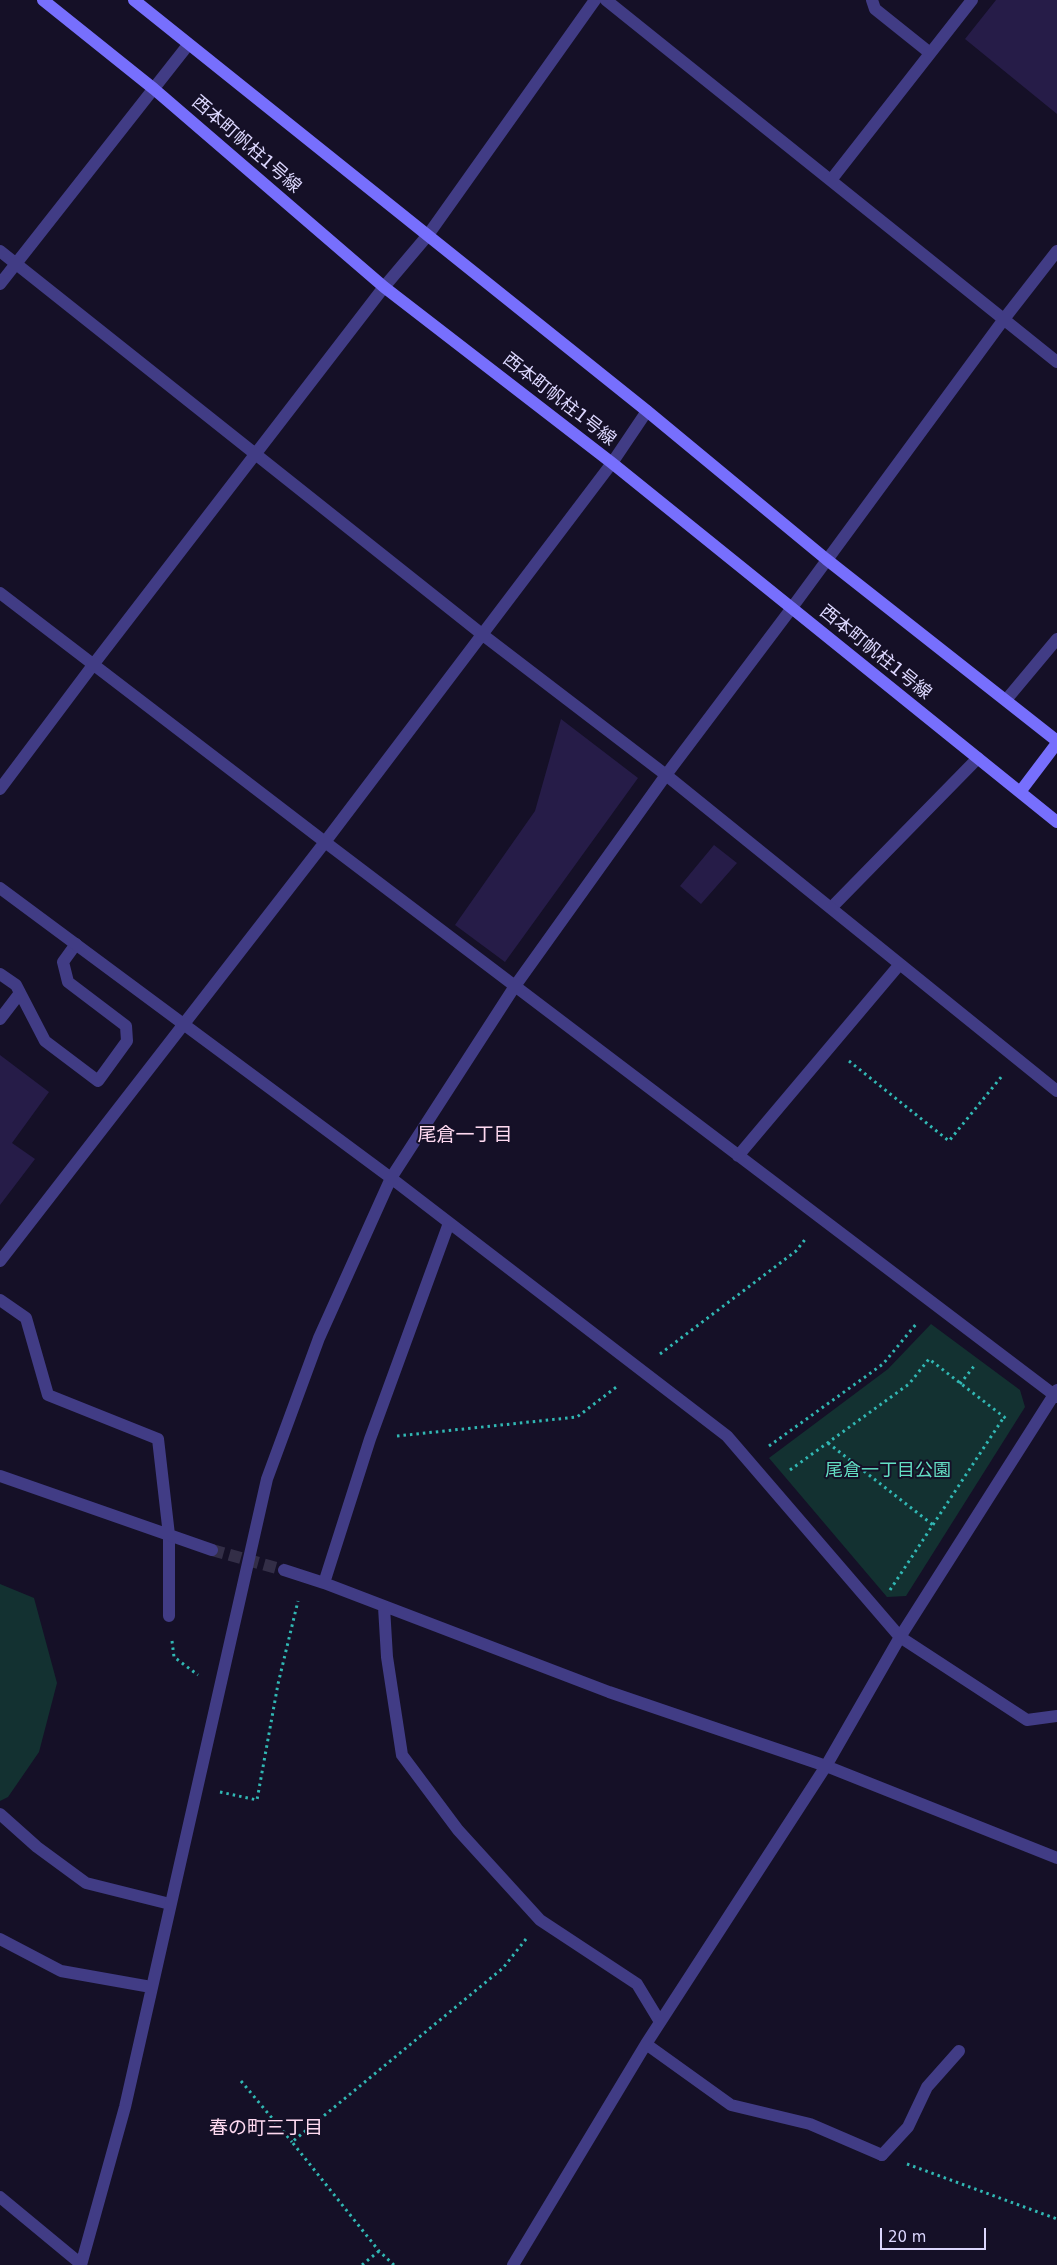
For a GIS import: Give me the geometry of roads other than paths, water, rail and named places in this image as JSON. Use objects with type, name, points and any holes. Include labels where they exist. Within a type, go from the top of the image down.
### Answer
[{"type":"street","name":"西本町帆柱1号線","points":[[43,0],[154,88],[384,287],[612,463],[1057,822]]},
{"type":"street","points":[[134,0],[647,411],[826,559],[1057,742],[1020,792]]},
{"type":"street","points":[[0,789],[384,287],[428,235],[595,0]]},
{"type":"street","points":[[606,0],[1057,362]]},
{"type":"street","points":[[872,0],[875,9],[930,53]]},
{"type":"street","points":[[831,180],[972,0]]},
{"type":"street","points":[[0,284],[188,45]]},
{"type":"street","points":[[0,251],[483,635],[666,775],[1057,1091]]},
{"type":"street","points":[[0,2197],[81,2264],[125,2107],[267,1479],[319,1338],[391,1178],[514,986],[666,775],[791,609],[1004,319],[1057,251]]},
{"type":"street","points":[[0,1261],[483,635],[612,463],[647,411]]},
{"type":"street","points":[[0,593],[738,1156],[1056,1394],[900,1637],[826,1766],[646,2044],[513,2265]]},
{"type":"street","points":[[1006,700],[1057,640]]},
{"type":"street","points":[[831,908],[978,758]]},
{"type":"street","points":[[0,888],[391,1178],[727,1436],[900,1637],[1027,1720],[1057,1716]]},
{"type":"street","points":[[0,974],[16,985],[45,1041],[98,1081],[127,1041],[126,1026],[68,982],[63,962],[76,944]]},
{"type":"street","points":[[738,1156],[900,964]]},
{"type":"street","points":[[0,1020],[20,993]]},
{"type":"street","points":[[324,1583],[370,1439],[449,1223]]},
{"type":"street","points":[[0,1300],[26,1318],[48,1394],[158,1439],[168,1535],[169,1616]]},
{"type":"street","points":[[0,1476],[212,1550]]},
{"type":"street","points":[[284,1570],[324,1583],[600,1689],[826,1766],[1057,1858]]},
{"type":"street","points":[[384,1606],[387,1657],[402,1755],[458,1830],[540,1920],[637,1984],[660,2022]]},
{"type":"street","points":[[0,1814],[38,1847],[86,1883],[170,1904]]},
{"type":"street","points":[[0,1939],[61,1971],[151,1987]]},
{"type":"street","points":[[646,2044],[731,2105],[810,2124],[882,2155],[908,2127],[927,2086],[959,2051]]},
{"type":"tunnel","points":[[212,1550],[284,1570]]},
{"type":"district","name":"尾倉一丁目","points":[[465,1136]]},
{"type":"district","name":"春の町三丁目","points":[[266,2129]]},
{"type":"park label","name":"尾倉一丁目公園","points":[[888,1471]]}]
